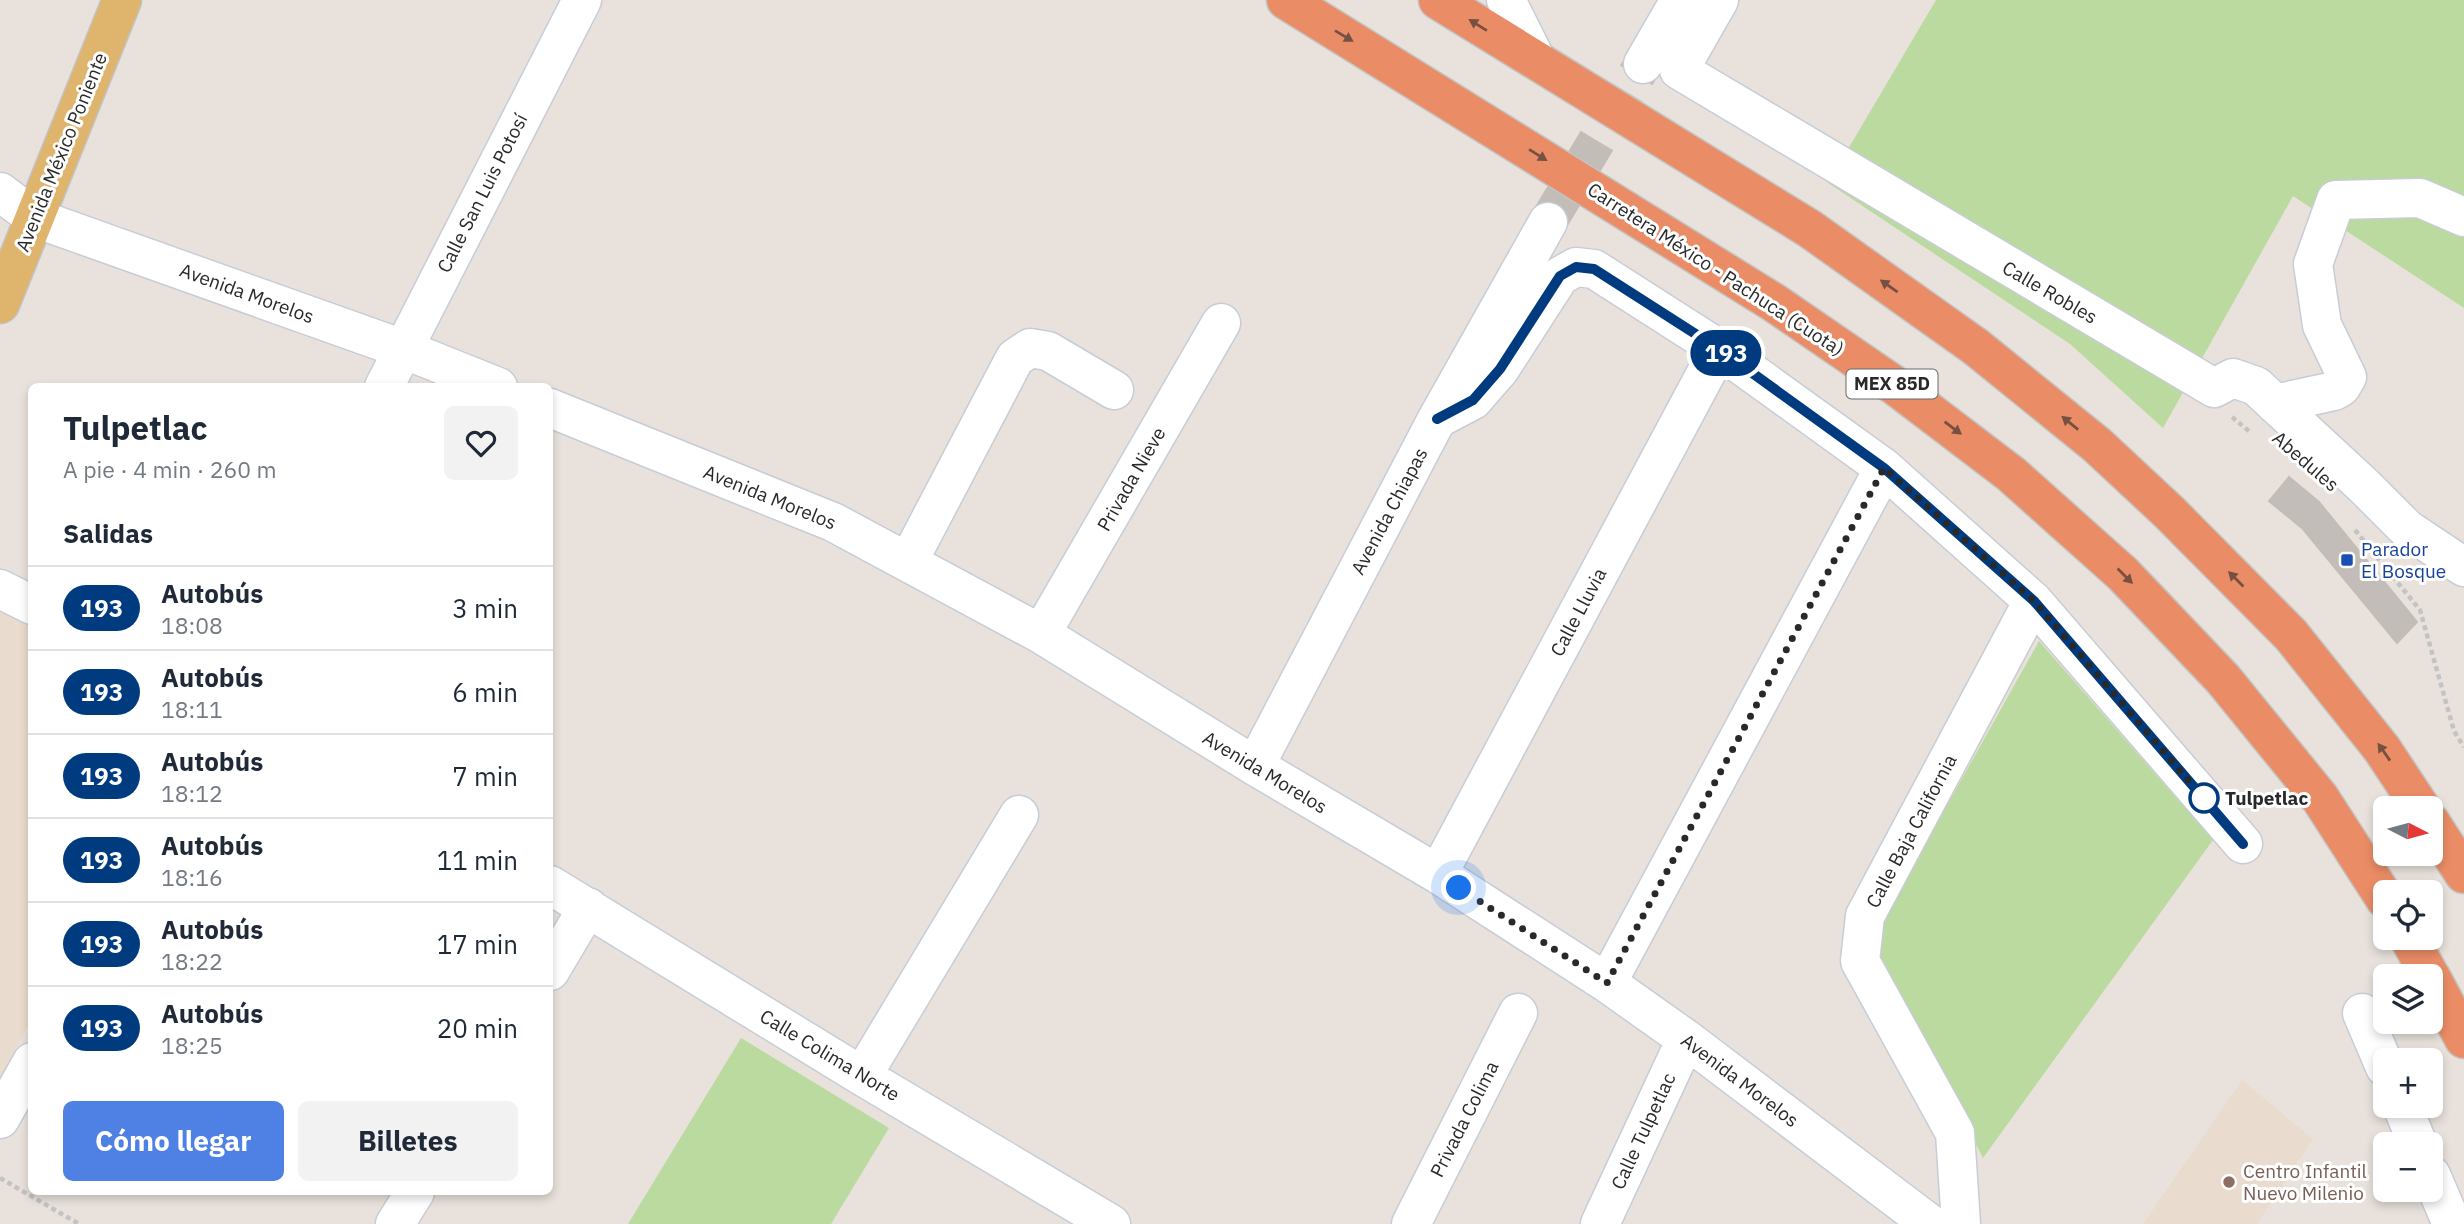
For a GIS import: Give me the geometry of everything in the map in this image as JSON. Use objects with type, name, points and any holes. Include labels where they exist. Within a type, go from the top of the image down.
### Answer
[{"type":"highway","name":"Carretera México - Pachuca (Cuota)","points":[[1286,0],[1773,303],[1894,385],[2011,474],[2123,574],[2222,680],[2320,798],[2373,880]]},
{"type":"highway","points":[[1438,0],[1810,229],[1976,347],[2097,445],[2170,513],[2291,635],[2382,749],[2413,796]]},
{"type":"highway","points":[[2443,842],[2464,874]]},
{"type":"highway","points":[[2443,1001],[2464,1039]]},
{"type":"main road","name":"Avenida México Poniente","points":[[0,304],[122,0]]},
{"type":"street","name":"Calle San Luis Potosí","points":[[386,383],[582,0]]},
{"type":"street","points":[[1506,0],[1536,60]]},
{"type":"street","points":[[1643,64],[1679,0]]},
{"type":"street","name":"Calle Robles","points":[[1719,0],[1679,71],[2214,388]]},
{"type":"street","name":"Avenida Morelos","points":[[0,192],[35,218],[403,349],[488,383]]},
{"type":"street","points":[[2263,419],[2334,391],[2341,387],[2347,377],[2322,325],[2313,264],[2336,200],[2420,198],[2464,217]]},
{"type":"street","name":"Avenida Chiapas","points":[[1255,766],[1437,419],[1548,222]]},
{"type":"street","points":[[1437,419],[1473,400],[1500,369],[1560,276],[1576,267],[1594,269],[1719,349],[1884,468],[2034,601],[2243,844]]},
{"type":"street","name":"Privada Nieve","points":[[1041,634],[1222,324]]},
{"type":"street","points":[[908,562],[1015,358],[1030,348],[1048,351],[1114,390]]},
{"type":"street","name":"Calle Lluvia","points":[[1438,874],[1719,349]]},
{"type":"street","points":[[2214,388],[2234,377],[2256,386],[2263,419],[2364,486],[2407,529],[2464,567]]},
{"type":"street","name":"Avenida Morelos","points":[[553,409],[833,522],[1041,634],[1255,766],[1438,874],[1607,983],[1686,1039],[1930,1224]]},
{"type":"street","points":[[1607,983],[1884,468]]},
{"type":"street","points":[[0,589],[28,603]]},
{"type":"street","name":"Calle Baja California","points":[[1961,1224],[1955,1133],[1860,961],[1865,916],[2034,601]]},
{"type":"street","points":[[862,1076],[1019,815]]},
{"type":"street","name":"Calle Colima Norte","points":[[553,887],[862,1076],[1111,1224]]},
{"type":"street","points":[[553,966],[588,907]]},
{"type":"street","name":"Privada Colima","points":[[1411,1224],[1518,1013]]},
{"type":"street","points":[[2362,1013],[2377,1048]]},
{"type":"street","name":"Calle Tulpetlac","points":[[1600,1224],[1686,1039]]},
{"type":"street","points":[[0,1119],[28,1069]]},
{"type":"street","points":[[395,1224],[413,1195]]},
{"type":"street","points":[[2443,1202],[2452,1224]]},
{"type":"path","name":"Abedules","points":[[2214,388],[2221,409],[2263,419]]},
{"type":"path","points":[[2350,523],[2420,610],[2454,732],[2464,747]]},
{"type":"path","points":[[0,1178],[28,1194]]},
{"type":"path","points":[[29,1195],[79,1224]]},
{"type":"shaded area","points":[[0,611],[28,626],[28,1026],[0,1079]]},
{"type":"shaded area","name":"Centro Infantil Nuevo Milenio","points":[[2242,1080],[2313,1139],[2257,1224],[2143,1224]]},
{"type":"green space","points":[[1936,0],[2464,0],[2464,308],[2293,196],[2163,428],[2070,344],[1828,183]]},
{"type":"green space","points":[[2039,641],[2213,840],[1983,1158],[1880,958],[1884,918]]},
{"type":"green space","points":[[741,1038],[889,1128],[831,1224],[628,1224]]},
{"type":"building","points":[[2289,477],[2319,502],[2417,622],[2397,643],[2303,529],[2269,501]]},
{"type":"tunnel","points":[[1548,222],[1643,64]]},
{"type":"bus line","name":"193","points":[[1437,419],[1473,400],[1500,369],[1560,276],[1576,267],[1594,269],[1719,349],[1884,468],[2034,601],[2243,844]]},
{"type":"place","name":"Parador El Bosque","points":[[2347,560]]},
{"type":"place","name":"Tulpetlac","points":[[2204,798]]},
{"type":"place","name":"Centro Infantil Nuevo Milenio","points":[[2229,1182]]},
{"type":"route","points":[[1459,888],[1607,983],[1884,468],[2034,601],[2208,803],[2204,798]]}]
